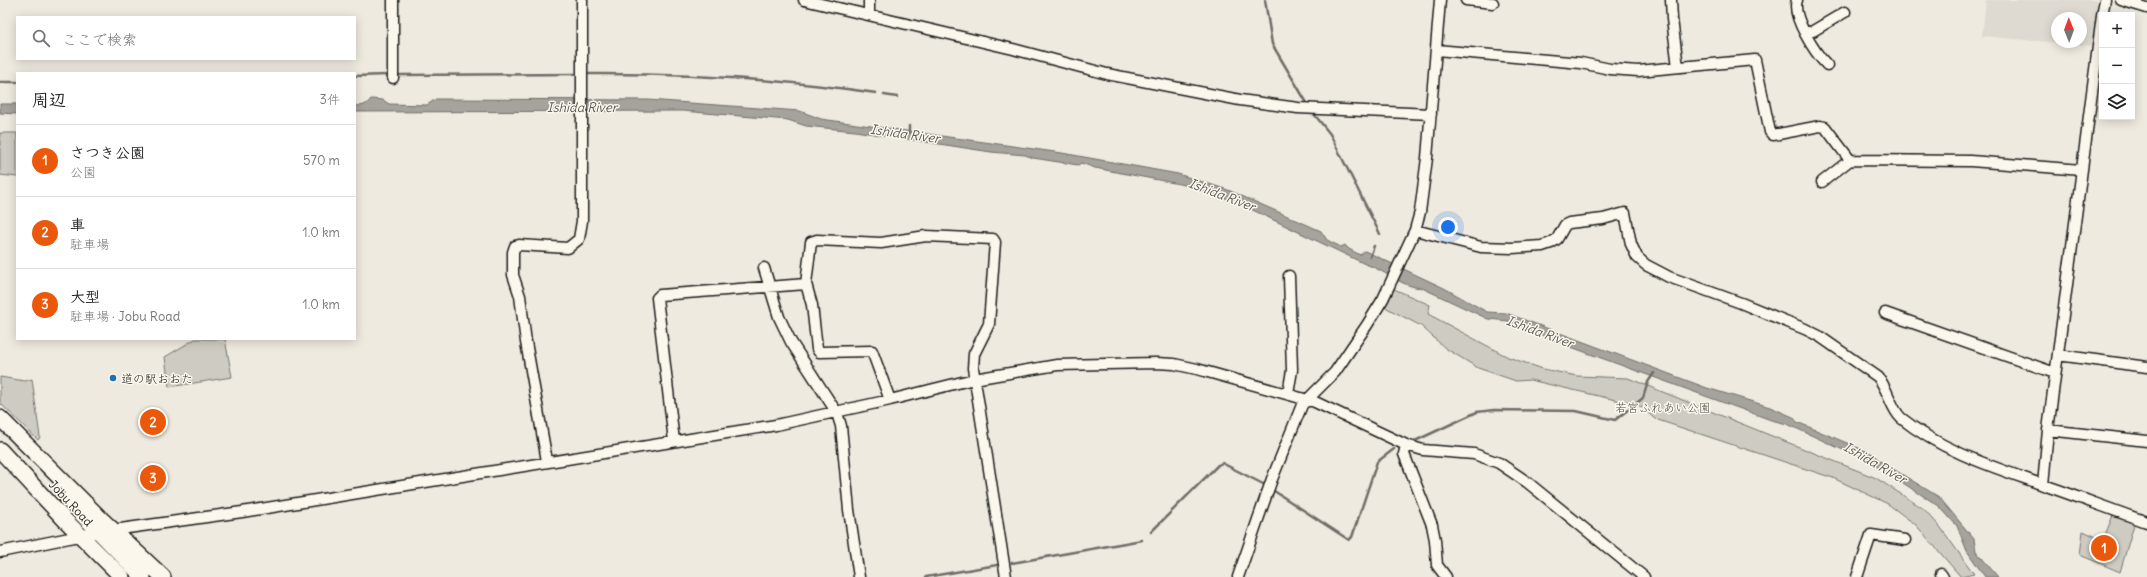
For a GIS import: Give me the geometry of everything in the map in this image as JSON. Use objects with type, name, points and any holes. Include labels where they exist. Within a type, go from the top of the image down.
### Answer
[{"type":"highway","points":[[0,418],[106,531],[163,577]]},
{"type":"highway","name":"Jobu Road","points":[[0,428],[106,531],[143,577]]},
{"type":"highway","name":"Jobu Road","points":[[0,450],[122,577]]},
{"type":"street","points":[[393,0],[394,78]]},
{"type":"street","points":[[547,461],[526,342],[520,296],[513,275],[513,252],[515,246],[518,244],[568,248],[579,239],[582,221],[580,89],[582,0]]},
{"type":"street","points":[[804,0],[1107,74],[1240,100],[1298,108],[1431,114]]},
{"type":"street","points":[[869,0],[869,16]]},
{"type":"street","points":[[1238,577],[1269,487],[1302,405],[1307,399],[1317,392],[1335,372],[1377,310],[1405,255],[1415,230],[1420,212],[1431,114],[1440,0]]},
{"type":"street","points":[[1466,0],[1493,3]]},
{"type":"street","points":[[1671,0],[1678,67]]},
{"type":"street","points":[[1797,0],[1795,8],[1805,32],[1827,64]]},
{"type":"street","points":[[2103,12],[2105,0]]},
{"type":"street","points":[[2120,0],[2147,8]]},
{"type":"street","points":[[1805,32],[1813,31],[1845,12]]},
{"type":"street","points":[[2043,485],[2055,373],[2099,38]]},
{"type":"street","points":[[1437,50],[1581,63],[1610,69],[1638,71],[1755,60],[1770,132],[1773,135],[1820,126],[1825,127],[1850,160]]},
{"type":"street","points":[[1822,182],[1850,160],[1971,160],[2081,170]]},
{"type":"street","points":[[1415,230],[1481,248],[1542,246],[1556,239],[1565,225],[1570,223],[1603,219],[1625,213],[1631,244],[1637,257],[1646,265],[1669,277],[1742,303],[1819,336],[1878,377],[1885,385],[1895,410],[1900,418],[1954,452],[2043,485],[2147,519]]},
{"type":"street","points":[[890,400],[872,351],[819,352],[817,349],[812,305],[806,284],[811,242],[817,240],[881,243],[926,236],[993,239],[995,242],[990,318],[986,332],[974,354],[974,379],[1006,577]]},
{"type":"street","points":[[764,268],[768,287],[779,317],[791,342],[836,413],[843,435],[849,510],[859,577]]},
{"type":"street","points":[[1288,394],[1292,370],[1289,276]]},
{"type":"street","points":[[674,441],[657,298],[660,295],[806,284]]},
{"type":"street","points":[[1885,313],[2055,373]]},
{"type":"street","points":[[2058,354],[2147,367]]},
{"type":"street","points":[[0,552],[106,531],[242,512],[761,427],[836,413],[974,379],[1057,365],[1156,363],[1174,364],[1197,369],[1307,399],[1406,445],[1423,450],[1474,454],[1499,463],[1527,482],[1644,577]]},
{"type":"street","points":[[2048,430],[2147,441]]},
{"type":"street","points":[[1406,445],[1404,454],[1434,534],[1436,565],[1446,577]]},
{"type":"street","points":[[1857,577],[1871,535],[1905,540]]},
{"type":"shaded area","points":[[1986,0],[2096,0],[2098,6],[2093,46],[2087,45],[2087,12],[2051,12],[2051,42],[1982,36]]},
{"type":"green space","points":[[0,133],[16,133],[16,177],[0,175]]},
{"type":"green space","name":"若宮ふれあい公園","points":[[1394,289],[1430,305],[1428,314],[1508,357],[1543,369],[1577,376],[1628,378],[1876,478],[1924,509],[1941,528],[1974,574],[1961,577],[1916,525],[1888,504],[1833,478],[1655,419],[1635,402],[1620,401],[1530,380],[1516,381],[1478,368],[1445,348],[1421,326],[1385,307]]},
{"type":"green space","points":[[193,340],[225,340],[232,377],[169,387],[165,357]]},
{"type":"green space","points":[[0,377],[25,381],[32,379],[40,437],[38,440],[0,403]]},
{"type":"green space","points":[[2114,513],[2135,521],[2120,572],[2080,555],[2083,531],[2103,540]]},
{"type":"water","name":"Ishida River","points":[[371,99],[383,100],[389,104],[427,105],[436,99],[648,100],[800,111],[821,119],[1062,153],[1178,174],[1228,190],[1283,214],[1321,231],[1327,240],[1341,247],[1345,245],[1360,255],[1365,251],[1444,288],[1487,312],[1506,313],[1707,388],[1770,407],[1793,417],[1797,422],[1873,454],[1880,461],[1939,497],[1974,539],[1976,551],[1998,577],[1985,577],[1967,551],[1957,526],[1939,506],[1851,450],[1843,450],[1787,424],[1771,420],[1571,347],[1508,321],[1488,319],[1422,288],[1400,282],[1379,270],[1234,201],[1190,186],[1095,168],[1081,163],[1078,165],[1033,158],[1025,155],[991,152],[855,131],[806,126],[788,120],[682,111],[356,112],[356,105],[360,106],[367,103]]},
{"type":"water","points":[[0,104],[16,104],[16,114],[0,113]]},
{"type":"waterway","points":[[1265,0],[1272,44],[1307,103]]},
{"type":"waterway","points":[[399,75],[579,74]]},
{"type":"waterway","points":[[584,74],[730,78],[803,84],[876,93]]},
{"type":"waterway","points":[[356,76],[387,75]]},
{"type":"waterway","points":[[0,82],[16,82]]},
{"type":"waterway","points":[[884,95],[897,97]]},
{"type":"waterway","points":[[1314,114],[1330,134],[1380,234]]},
{"type":"waterway","name":"Ishida River","points":[[909,126],[909,133]]},
{"type":"waterway","points":[[1370,257],[1374,246]]},
{"type":"waterway","points":[[1415,441],[1477,412],[1494,410],[1576,411],[1615,420],[1643,398],[1648,382],[1654,373]]},
{"type":"waterway","points":[[1271,489],[1349,540],[1352,537],[1377,462],[1394,449]]},
{"type":"waterway","points":[[1151,532],[1218,465],[1222,463],[1267,486]]},
{"type":"waterway","points":[[1012,563],[1142,540]]},
{"type":"waterway","points":[[926,577],[997,565]]},
{"type":"place","name":"道の駅おおた","points":[[113,378]]},
{"type":"place","name":"車","points":[[153,422]]},
{"type":"place","name":"大型","points":[[153,478]]},
{"type":"place","name":"さつき公園","points":[[2104,548]]}]
